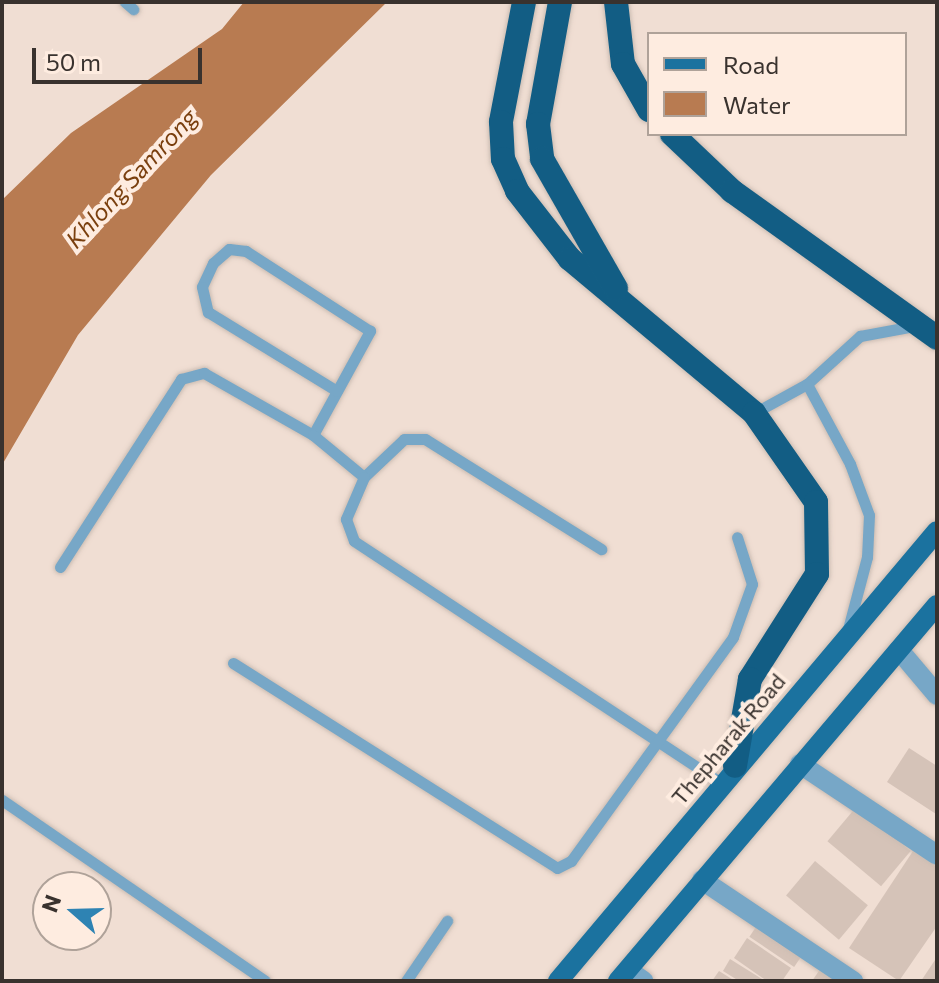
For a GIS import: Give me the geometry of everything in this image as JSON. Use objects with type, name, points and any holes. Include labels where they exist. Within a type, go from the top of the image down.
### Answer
[{"type":"highway","points":[[524,2],[505,76],[503,159],[536,223],[633,314],[754,413],[816,502],[817,574],[750,679],[728,775]]},
{"type":"highway","points":[[560,2],[538,124],[542,159],[569,217],[633,314]]},
{"type":"highway","points":[[616,2],[623,64],[647,106]]},
{"type":"highway","points":[[674,136],[732,191],[915,326],[937,338]]},
{"type":"main road","name":"Thepharak Road","points":[[558,981],[728,775],[937,531]]},
{"type":"main road","points":[[630,977],[702,880],[937,605]]},
{"type":"street","points":[[899,650],[937,695]]},
{"type":"street","points":[[800,764],[937,855]]},
{"type":"street","points":[[702,880],[853,981]]},
{"type":"lane","points":[[313,435],[370,338],[362,322],[246,251],[229,249],[213,263],[202,287],[208,312],[337,391]]},
{"type":"lane","points":[[754,413],[807,384],[860,336],[915,326]]},
{"type":"lane","points":[[60,567],[187,373],[204,373],[313,435],[364,477]]},
{"type":"lane","points":[[807,384],[869,515],[867,557],[846,637]]},
{"type":"lane","points":[[601,549],[425,439],[404,439],[364,477],[346,519],[354,541],[654,737],[728,775]]},
{"type":"lane","points":[[233,663],[394,761],[547,868],[571,861],[654,737],[744,617],[752,584],[737,537]]},
{"type":"lane","points":[[2,800],[265,981]]},
{"type":"lane","points":[[406,981],[447,921]]},
{"type":"water","name":"Khlong Samrong","points":[[244,2],[387,2],[211,175],[78,335],[2,465],[2,200],[71,133],[222,29]]},
{"type":"building","points":[[909,748],[937,766],[936,814],[887,782]]},
{"type":"building","points":[[857,806],[911,851],[881,886],[827,841]]},
{"type":"building","points":[[913,851],[937,867],[937,926],[899,981],[849,948]]},
{"type":"building","points":[[815,861],[868,905],[839,940],[786,895]]},
{"type":"building","points":[[760,921],[805,951],[794,967],[749,937]]},
{"type":"building","points":[[747,938],[791,968],[782,981],[767,981],[734,958]]},
{"type":"building","points":[[937,957],[937,981],[921,981]]},
{"type":"building","points":[[730,959],[765,981],[739,981],[723,971]]},
{"type":"building","points":[[821,968],[840,981],[812,981]]},
{"type":"building","points":[[719,971],[735,981],[712,981]]}]
